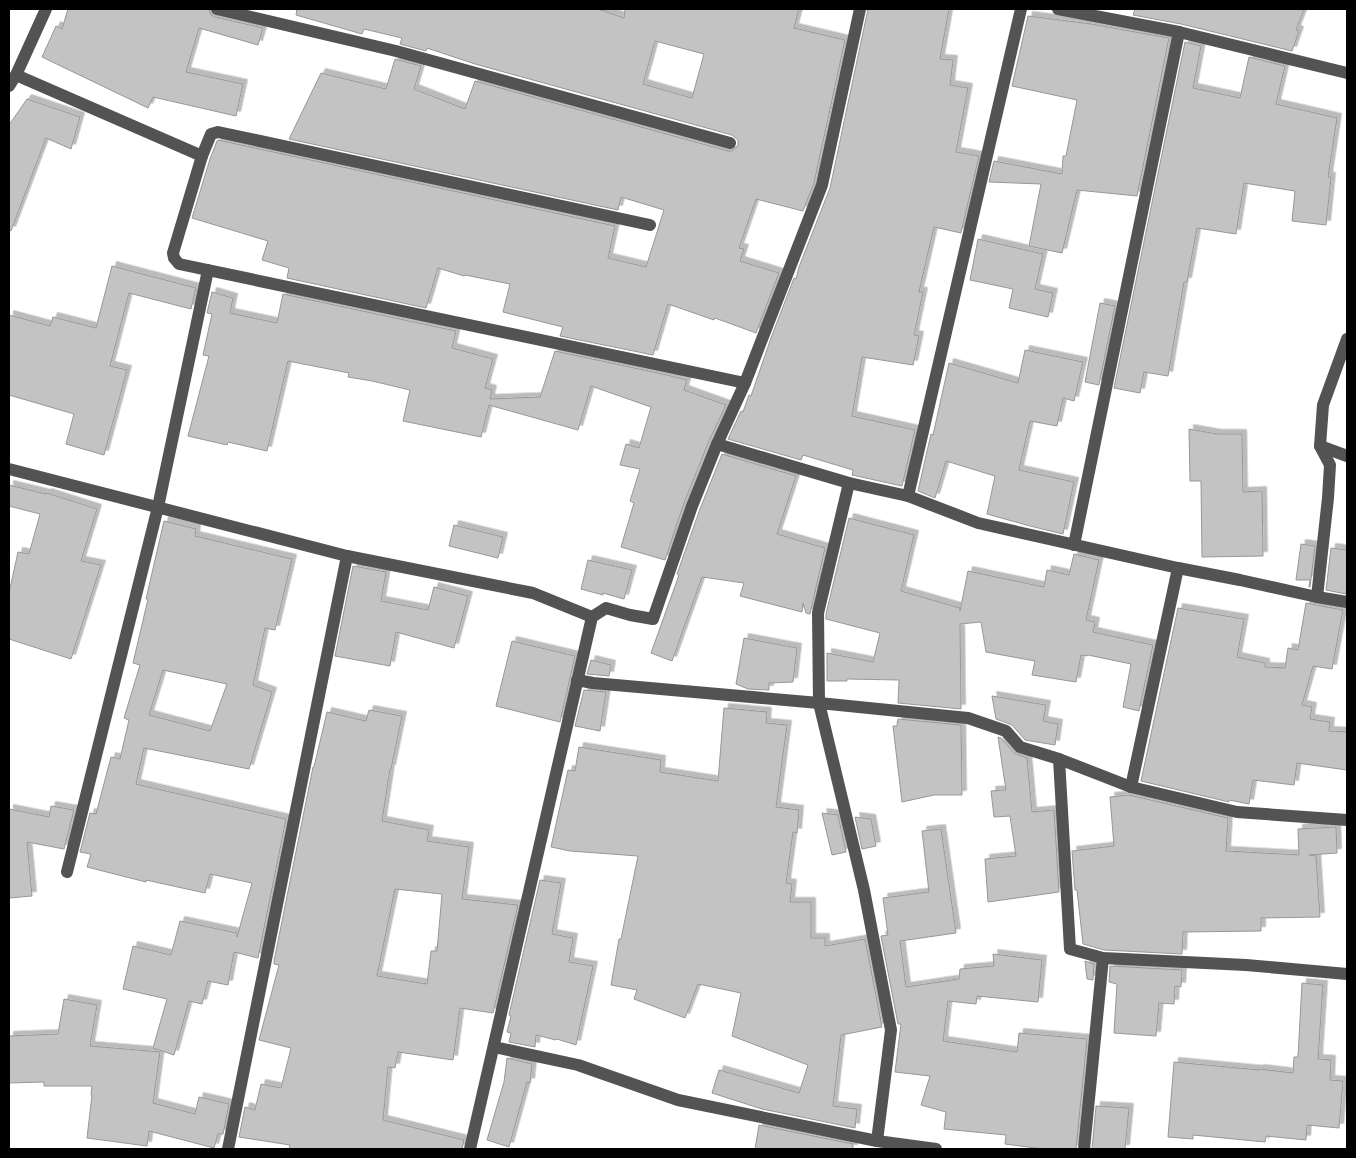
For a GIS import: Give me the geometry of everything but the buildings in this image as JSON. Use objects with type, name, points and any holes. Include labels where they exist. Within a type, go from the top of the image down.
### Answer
[{"type":"street","points":[[46,9],[12,80],[202,156]]},
{"type":"street","points":[[218,9],[396,50],[730,143]]},
{"type":"street","points":[[470,1149],[592,617],[606,608],[630,615],[653,618],[692,506],[717,444],[745,383],[822,186],[860,9]]},
{"type":"street","points":[[908,496],[1020,9]]},
{"type":"street","points":[[1058,9],[1179,32],[1347,72]]},
{"type":"street","points":[[1074,545],[1179,32]]},
{"type":"street","points":[[650,225],[218,132],[212,134],[202,156],[173,254],[179,264],[745,383]]},
{"type":"street","points":[[67,872],[158,508],[208,270]]},
{"type":"street","points":[[1316,597],[1330,465],[1320,446],[1322,405],[1347,339]]},
{"type":"street","points":[[717,444],[850,483],[908,496],[978,523],[1178,568],[1347,602]]},
{"type":"street","points":[[1320,446],[1347,456]]},
{"type":"street","points":[[9,469],[346,556],[533,593],[592,617]]},
{"type":"street","points":[[850,483],[818,612],[818,703],[864,890],[891,1030],[877,1141]]},
{"type":"street","points":[[228,1149],[346,556]]},
{"type":"street","points":[[1131,787],[1178,568]]},
{"type":"street","points":[[577,680],[592,683],[968,718],[1006,731],[1020,747],[1060,758],[1131,787],[1237,812],[1347,820]]},
{"type":"street","points":[[1060,758],[1070,949],[1103,958],[1246,965],[1347,974]]},
{"type":"street","points":[[1084,1149],[1103,958]]},
{"type":"street","points":[[494,1047],[578,1065],[678,1100],[877,1141],[936,1149]]}]
